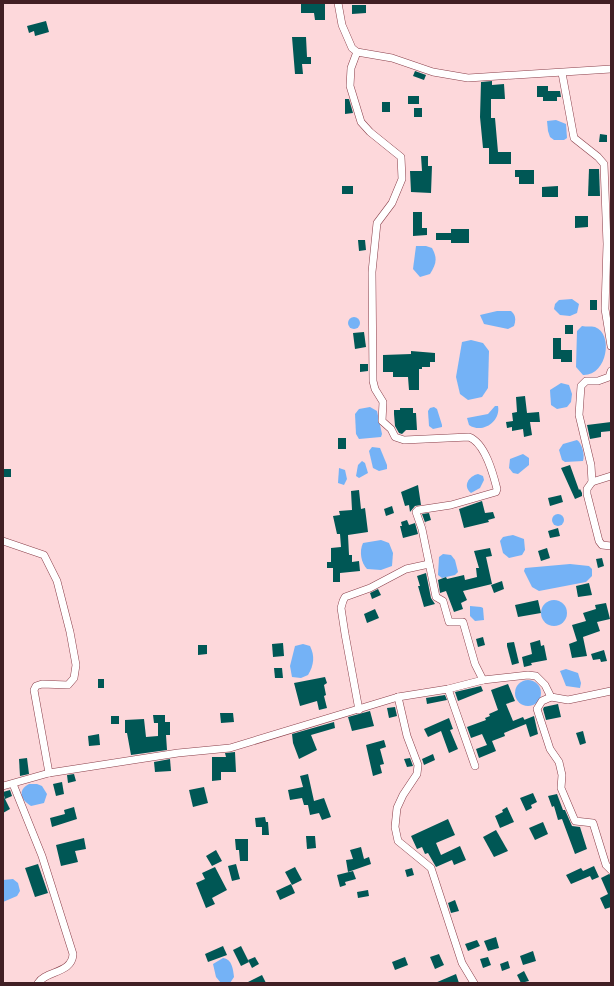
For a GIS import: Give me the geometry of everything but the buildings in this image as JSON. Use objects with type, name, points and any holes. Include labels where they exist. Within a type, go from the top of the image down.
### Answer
[{"type":"street","points":[[338,3],[342,24],[352,48],[362,55],[392,58],[433,72],[468,78],[611,69]]},
{"type":"street","points":[[357,52],[351,68],[350,86],[361,122],[370,132],[401,157],[402,179],[392,203],[378,223],[372,272],[374,344],[373,381],[375,389],[383,402],[382,421],[391,429],[395,437],[404,440],[469,437],[475,439],[490,466],[497,489],[496,492],[451,505],[416,511],[436,597],[443,601],[449,622],[463,622],[475,664],[483,680]]},
{"type":"street","points":[[562,73],[574,138],[598,157],[604,164],[607,244],[605,309],[611,346]]},
{"type":"street","points":[[592,482],[591,465],[579,415],[581,386],[586,381],[598,381],[608,377],[611,371]]},
{"type":"street","points":[[611,476],[592,482],[587,489],[597,534],[602,545],[611,546]]},
{"type":"street","points":[[3,541],[44,555],[57,581],[70,632],[76,664],[74,678],[68,685],[42,684],[36,686],[34,690],[49,773]]},
{"type":"street","points":[[359,710],[341,608],[343,601],[345,597],[370,588],[406,569],[429,564]]},
{"type":"street","points":[[3,786],[49,773],[178,753],[230,748],[398,697],[448,689],[483,680],[528,675],[536,676],[545,685],[550,697]]},
{"type":"street","points":[[448,689],[475,766]]},
{"type":"street","points":[[611,690],[568,700],[550,697],[542,701],[537,709],[550,749],[559,762],[562,775],[561,788],[575,822],[592,823],[595,826],[606,865],[611,870]]},
{"type":"street","points":[[398,697],[407,736],[418,765],[417,774],[403,795],[397,808],[396,827],[398,841],[431,868],[462,963],[474,983]]},
{"type":"street","points":[[13,784],[42,856],[74,954],[73,959],[67,966],[42,979],[38,983]]},
{"type":"water","points":[[556,120],[566,124],[567,138],[564,140],[554,140],[550,137],[547,121]]},
{"type":"water","points":[[416,246],[426,246],[432,248],[436,261],[430,274],[420,277],[413,269]]},
{"type":"water","points":[[572,299],[579,304],[577,313],[570,316],[560,315],[554,309],[555,304],[559,300]]},
{"type":"water","points":[[497,311],[511,311],[515,318],[514,326],[508,329],[484,324],[480,315]]},
{"type":"water","points":[[352,317],[356,317],[360,323],[356,329],[352,329],[348,325],[348,321]]},
{"type":"water","points":[[582,326],[595,327],[601,331],[605,338],[606,346],[605,354],[598,369],[591,374],[583,375],[576,367],[577,331]]},
{"type":"water","points":[[471,340],[483,343],[489,351],[488,388],[482,397],[468,400],[460,394],[456,377],[462,342]]},
{"type":"water","points":[[561,383],[569,385],[572,394],[571,402],[567,407],[557,409],[551,405],[550,390]]},
{"type":"water","points":[[495,406],[498,406],[497,417],[490,425],[479,428],[469,425],[467,418],[488,414]]},
{"type":"water","points":[[370,407],[377,411],[382,434],[381,437],[359,439],[356,434],[355,414],[359,409]]},
{"type":"water","points":[[434,407],[437,409],[442,427],[433,429],[429,426],[428,411],[430,408]]},
{"type":"water","points":[[577,440],[583,449],[583,461],[565,462],[562,460],[559,450],[563,444]]},
{"type":"water","points":[[372,447],[380,448],[387,465],[387,469],[379,471],[373,468],[369,451]]},
{"type":"water","points":[[523,454],[529,458],[529,465],[518,474],[513,473],[509,468],[510,459]]},
{"type":"water","points":[[362,461],[365,463],[368,473],[359,478],[356,476],[358,465]]},
{"type":"water","points":[[339,468],[345,470],[347,479],[344,485],[338,483]]},
{"type":"water","points":[[478,474],[483,476],[484,480],[480,488],[471,493],[468,490],[467,484],[469,479]]},
{"type":"water","points":[[558,514],[562,516],[564,520],[562,524],[558,526],[554,524],[552,520],[554,516]]},
{"type":"water","points":[[513,535],[524,539],[525,550],[522,555],[509,558],[503,553],[500,541],[503,537]]},
{"type":"water","points":[[381,540],[389,543],[393,553],[392,566],[381,570],[367,569],[363,564],[361,557],[363,543]]},
{"type":"water","points":[[443,554],[451,555],[455,560],[458,572],[455,575],[442,578],[438,575],[439,557]]},
{"type":"water","points":[[570,564],[589,566],[592,569],[592,576],[586,582],[539,591],[532,587],[524,571],[525,568]]},
{"type":"water","points":[[554,600],[563,604],[567,613],[563,622],[554,626],[545,622],[541,613],[545,604]]},
{"type":"water","points":[[470,606],[483,608],[484,620],[475,621],[470,616]]},
{"type":"water","points":[[303,644],[310,646],[312,650],[312,668],[308,675],[301,678],[292,677],[290,666],[295,646]]},
{"type":"water","points":[[566,669],[578,673],[581,683],[580,688],[566,686],[560,671]]},
{"type":"water","points":[[528,680],[537,684],[541,693],[537,702],[528,706],[519,702],[515,693],[519,684]]},
{"type":"water","points":[[29,784],[37,784],[42,786],[47,794],[44,803],[31,806],[25,801],[22,792],[25,786]]},
{"type":"water","points":[[13,879],[18,883],[20,891],[17,896],[3,902],[3,880]]},
{"type":"water","points":[[223,958],[230,962],[232,968],[234,977],[230,983],[221,983],[216,977],[213,964]]}]
